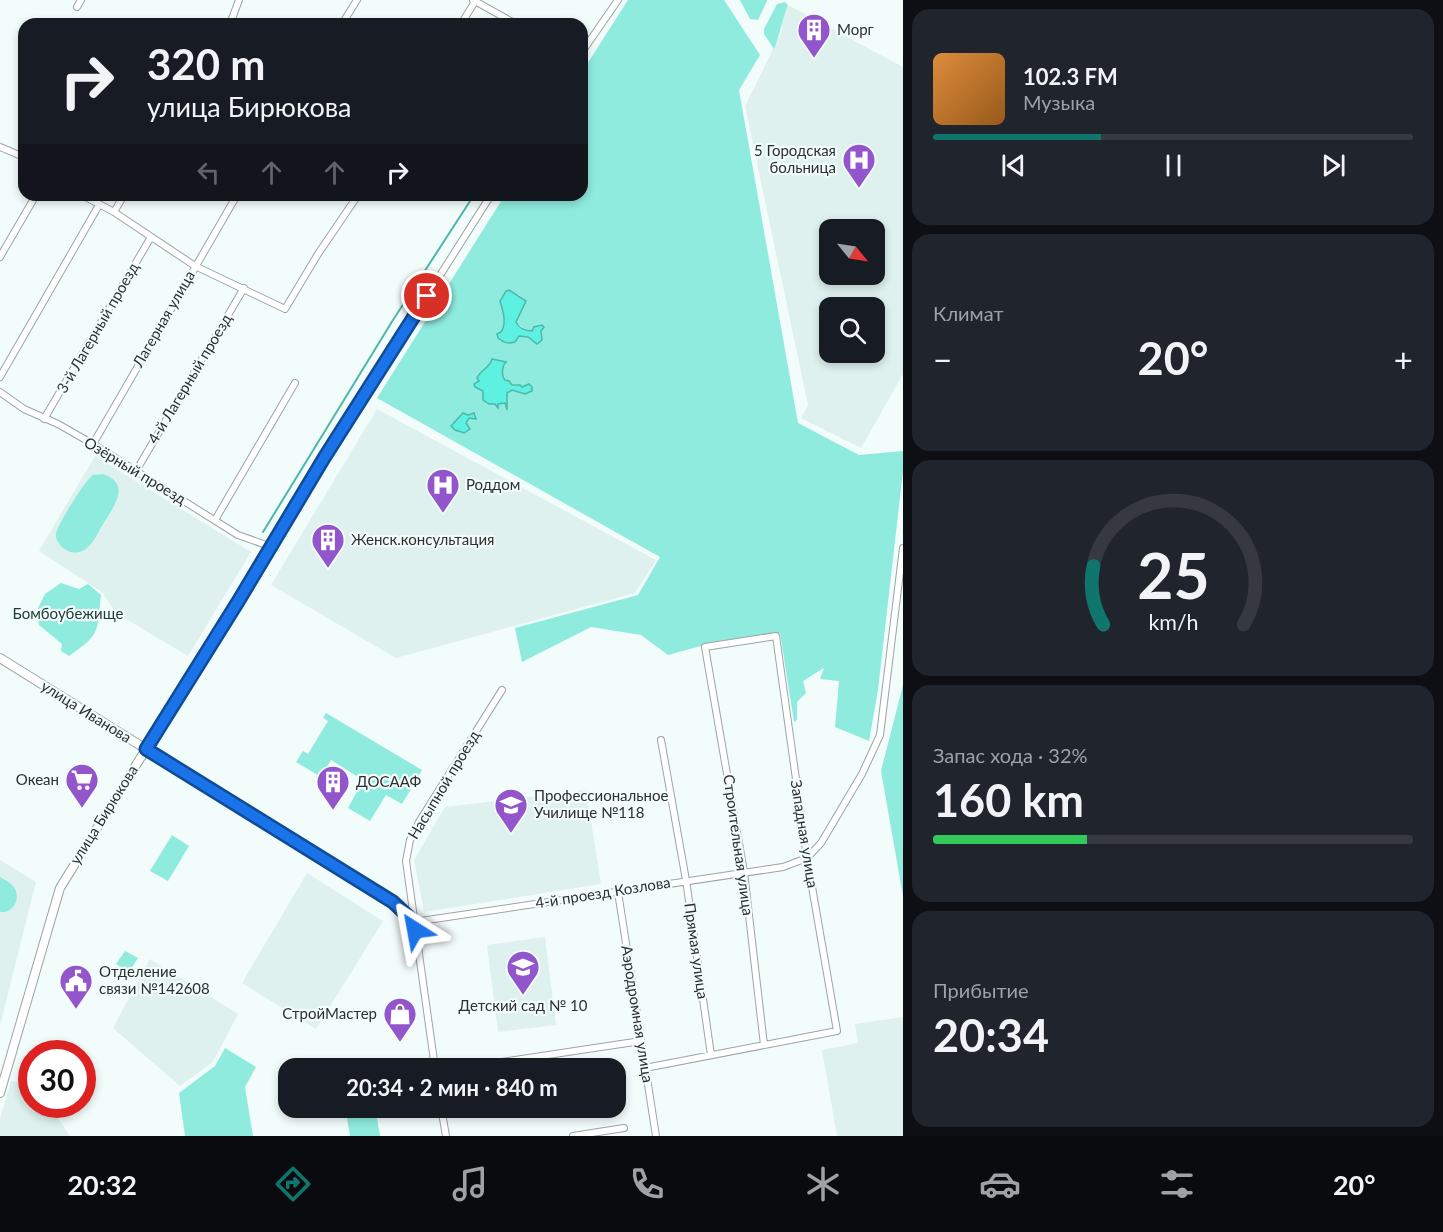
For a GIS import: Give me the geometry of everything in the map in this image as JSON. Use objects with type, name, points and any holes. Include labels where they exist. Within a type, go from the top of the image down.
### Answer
[{"type":"street","points":[[77,7],[81,0]]},
{"type":"street","points":[[232,18],[239,0]]},
{"type":"street","points":[[346,18],[357,0]]},
{"type":"street","points":[[464,18],[475,0],[506,18]]},
{"type":"street","points":[[588,43],[618,0]]},
{"type":"street","points":[[0,147],[18,154]]},
{"type":"street","points":[[0,257],[33,201]]},
{"type":"street","points":[[91,201],[114,212],[195,266],[285,309],[354,201]]},
{"type":"street","points":[[114,212],[120,201]]},
{"type":"street","name":"Лагерная улица","points":[[93,444],[233,201]]},
{"type":"street","name":"улица Бирюкова","points":[[0,1094],[60,888],[272,547],[324,458],[487,201]]},
{"type":"street","points":[[0,377],[99,206]]},
{"type":"street","name":"3-й Лагерный проезд","points":[[44,419],[151,237]]},
{"type":"street","name":"4-й Лагерный проезд","points":[[136,471],[244,288]]},
{"type":"street","points":[[215,520],[295,383]]},
{"type":"street","name":"Озёрный проезд","points":[[0,392],[24,409],[93,444],[238,535],[272,547]]},
{"type":"street","points":[[807,858],[821,843],[862,774],[879,735],[903,548]]},
{"type":"street","name":"Западная улица","points":[[764,1045],[837,1031],[807,858],[776,636]]},
{"type":"street","name":"Строительная улица","points":[[764,1045],[744,872],[705,647],[776,636]]},
{"type":"street","name":"улица Иванова","points":[[0,658],[393,902],[414,922]]},
{"type":"street","name":"Насыпной проезд","points":[[434,1058],[406,861],[410,840],[502,690]]},
{"type":"street","name":"Прямая улица","points":[[661,740],[686,880],[711,1055]]},
{"type":"street","name":"4-й проезд Козлова","points":[[414,922],[792,865],[807,858]]},
{"type":"street","name":"Аэродромная улица","points":[[618,892],[656,1136]]},
{"type":"street","points":[[528,1058],[641,1041]]},
{"type":"street","points":[[645,1068],[764,1045]]},
{"type":"street","points":[[443,1118],[446,1136]]},
{"type":"street","points":[[573,1136],[624,1128]]},
{"type":"shaded area","points":[[788,5],[903,67],[903,374],[861,448],[801,418],[808,405],[745,106],[782,31],[781,23]]},
{"type":"shaded area","points":[[509,290],[526,301],[516,322],[519,326],[532,331],[534,327],[542,325],[544,327],[541,331],[542,340],[537,344],[528,337],[519,336],[515,342],[510,343],[498,338],[497,334],[501,332],[504,321],[500,301]]},
{"type":"shaded area","points":[[492,359],[506,362],[503,376],[512,385],[522,387],[529,384],[532,387],[532,391],[525,394],[512,390],[507,393],[507,410],[505,403],[498,404],[498,408],[495,404],[489,404],[483,400],[483,391],[474,384],[479,381],[477,378]]},
{"type":"shaded area","name":"Роддом","points":[[377,409],[656,560],[635,593],[396,658],[271,585]]},
{"type":"shaded area","points":[[463,413],[468,415],[474,413],[476,419],[469,418],[466,423],[470,429],[464,433],[451,426]]},
{"type":"shaded area","points":[[95,456],[251,552],[188,656],[116,613],[102,592],[39,551]]},
{"type":"shaded area","name":"Профессиональное Училище №118","points":[[586,790],[601,884],[424,912],[414,860],[445,807]]},
{"type":"shaded area","points":[[0,860],[36,882],[0,1026]]},
{"type":"shaded area","points":[[307,873],[383,921],[316,1029],[242,983]]},
{"type":"shaded area","name":"Детский сад № 10","points":[[545,937],[556,1025],[498,1032],[487,945]]},
{"type":"shaded area","points":[[150,959],[238,1014],[213,1062],[180,1086],[113,1028]]},
{"type":"shaded area","points":[[903,1017],[903,1136],[837,1136],[822,1050],[858,1043],[855,1024]]},
{"type":"shaded area","points":[[11,1081],[18,1082],[18,1118],[57,1118],[70,1136],[0,1136],[0,1119]]},
{"type":"green space","points":[[628,0],[724,0],[760,55],[739,90],[798,423],[859,455],[903,451],[903,471],[878,690],[869,741],[835,727],[839,681],[820,679],[824,668],[803,681],[806,693],[797,702],[797,720],[794,722],[780,633],[719,641],[668,655],[641,635],[591,627],[522,662],[515,628],[638,595],[660,557],[377,398],[501,201],[588,201],[588,63]],"holes":[[[506,293],[519,295],[526,301],[516,322],[526,331],[541,330],[542,340],[537,344],[528,336],[519,335],[516,338],[497,334],[501,333],[504,325],[500,301]],[[492,359],[495,360],[502,377],[512,385],[517,384],[522,387],[521,392],[512,389],[507,393],[507,408],[505,403],[488,404],[483,401],[483,391],[475,386]],[[471,413],[476,419],[469,418],[466,423],[470,429],[464,433],[451,426],[458,419]]]},
{"type":"green space","points":[[740,0],[767,1],[758,20],[750,19]]},
{"type":"green space","points":[[785,2],[788,5],[774,49],[764,34],[764,29],[777,4]]},
{"type":"green space","points":[[103,474],[112,478],[117,484],[119,490],[115,505],[88,547],[77,552],[66,550],[59,544],[56,537],[61,522],[89,478]]},
{"type":"green space","name":"Бомбоубежище","points":[[61,583],[79,589],[88,584],[101,595],[96,631],[87,642],[69,656],[61,651],[62,644],[39,625],[36,612],[45,594]]},
{"type":"green space","points":[[903,685],[903,896],[881,771]]},
{"type":"green space","points":[[326,713],[422,770],[402,804],[386,795],[370,821],[348,808],[363,780],[331,760],[321,777],[296,762],[303,751],[308,754],[328,721],[323,718]]},
{"type":"green space","points":[[172,835],[189,846],[168,881],[150,871]]},
{"type":"green space","points":[[0,877],[12,885],[17,894],[13,907],[5,912],[0,912]]},
{"type":"green space","points":[[125,951],[138,958],[129,972],[116,964]]},
{"type":"green space","points":[[225,1048],[256,1067],[245,1087],[253,1136],[185,1136],[179,1093],[215,1066]]},
{"type":"green space","points":[[347,1118],[377,1118],[380,1136],[350,1136]]},
{"type":"waterway","points":[[263,532],[393,320],[470,201]]},
{"type":"place","name":"Морг","points":[[814,59]]},
{"type":"place","name":"5 Городская больница","points":[[859,189]]},
{"type":"place","name":"Роддом","points":[[443,514]]},
{"type":"place","name":"Женск.консультация","points":[[328,569]]},
{"type":"place","name":"Океан","points":[[82,809]]},
{"type":"place","name":"ДОСААФ","points":[[333,811]]},
{"type":"place","name":"Профессиональное Училище №118","points":[[511,834]]},
{"type":"place","name":"Детский сад № 10","points":[[523,996]]},
{"type":"place","name":"Отделение связи №142608","points":[[76,1010]]},
{"type":"place","name":"СтройМастер","points":[[400,1043]]},
{"type":"route","points":[[415,930],[414,922],[393,902],[146,749],[197,670],[324,458],[427,296]]}]
